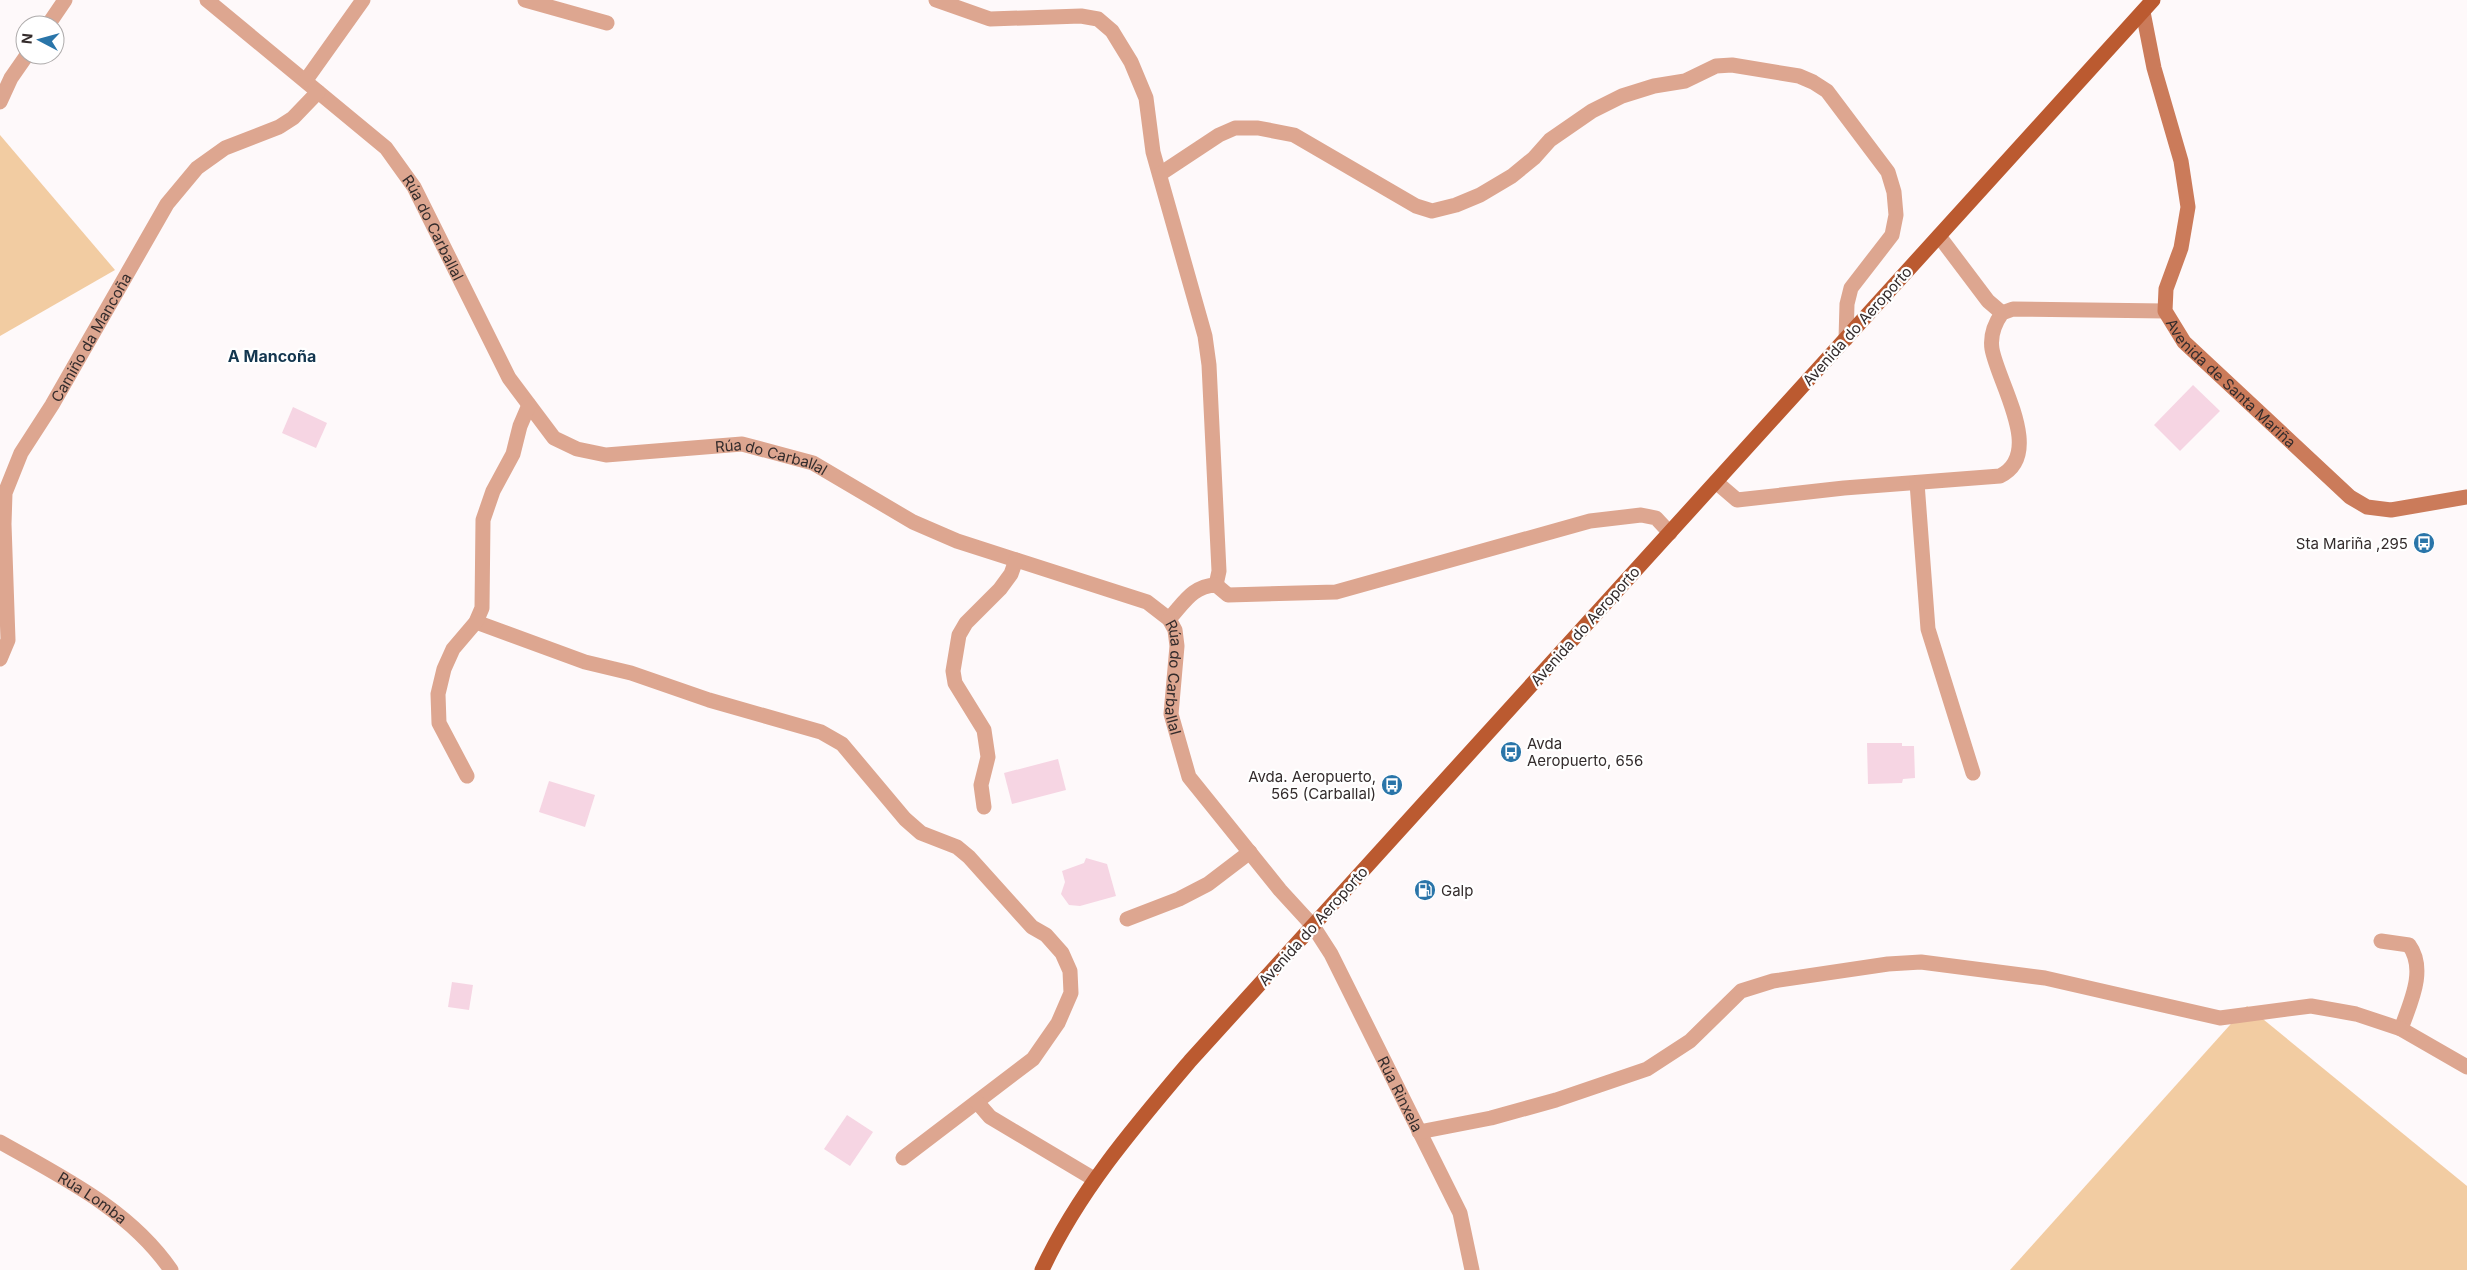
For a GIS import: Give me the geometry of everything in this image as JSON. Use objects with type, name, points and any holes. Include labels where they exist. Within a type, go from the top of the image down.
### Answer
[{"type":"main road","name":"Avenida do Aeroporto","points":[[1042,1270],[1074,1209],[1094,1178],[1149,1109],[1939,236],[2145,4]]},
{"type":"main road","name":"Avenida de Santa Mariña","points":[[2145,4],[2154,68],[2181,161],[2188,207],[2181,248],[2166,288],[2165,312],[2184,342],[2350,496],[2367,506],[2391,510],[2467,497]]},
{"type":"street","points":[[54,15],[64,0]]},
{"type":"street","name":"Rúa do Carballal","points":[[208,0],[284,66],[306,80],[386,148],[414,187],[509,378],[554,438],[577,449],[606,455],[742,444],[814,463],[912,522],[957,541],[1147,602],[1169,619],[1175,630],[1177,646],[1171,714],[1189,777],[1280,890],[1313,926]]},
{"type":"street","points":[[306,80],[363,0]]},
{"type":"street","points":[[525,0],[607,23]]},
{"type":"street","points":[[936,0],[990,19],[1081,16],[1098,19],[1112,31],[1131,62],[1146,98],[1153,152],[1205,336],[1209,365],[1219,571],[1216,585]]},
{"type":"street","points":[[0,102],[11,78],[20,65]]},
{"type":"street","points":[[1160,174],[1219,135],[1235,128],[1258,128],[1294,135],[1416,206],[1432,211],[1456,205],[1480,195],[1512,176],[1534,158],[1550,140],[1592,111],[1622,96],[1654,86],[1685,81],[1716,66],[1732,65],[1799,76],[1828,91],[1888,172],[1894,192],[1896,215],[1892,235],[1851,288],[1847,304],[1846,339]]},
{"type":"street","name":"Camiño da Mancoña","points":[[0,659],[8,640],[5,493],[22,453],[52,406],[167,204],[197,168],[225,148],[279,127],[293,118],[318,92]]},
{"type":"street","points":[[1939,236],[1988,301],[2002,313]]},
{"type":"street","points":[[1716,482],[1737,500],[1844,488],[2000,476],[2011,471],[2016,462],[2018,430],[1992,348],[1992,334],[2002,313],[2013,309],[2165,312]]},
{"type":"street","points":[[467,776],[439,723],[438,694],[444,669],[453,649],[476,622],[482,608],[483,520],[493,491],[513,454],[520,426],[529,405]]},
{"type":"street","points":[[1917,483],[1928,629],[1973,773]]},
{"type":"street","points":[[1169,619],[1191,593],[1206,585],[1216,585],[1228,595],[1336,592],[1590,521],[1641,515],[1656,518],[1670,533]]},
{"type":"street","points":[[984,806],[981,785],[988,757],[984,730],[955,683],[953,671],[960,635],[963,629],[1000,589],[1011,574],[1016,560]]},
{"type":"street","points":[[476,622],[585,662],[631,673],[709,700],[820,732],[842,744],[905,819],[921,833],[957,847],[970,857],[1032,927],[1046,935],[1062,953],[1070,971],[1071,993],[1058,1023],[1033,1059],[903,1158]]},
{"type":"street","points":[[1127,919],[1179,899],[1208,884],[1250,852]]},
{"type":"street","name":"Rúa Rinxela","points":[[1313,926],[1331,954],[1460,1214],[1472,1270]]},
{"type":"street","points":[[2380,941],[2409,945],[2416,955],[2416,985],[2400,1029]]},
{"type":"street","points":[[1419,1132],[1491,1118],[1556,1100],[1647,1069],[1690,1041],[1741,991],[1773,980],[1888,964],[1921,962],[2045,978],[2220,1018],[2311,1006],[2356,1014],[2400,1029],[2467,1067]]},
{"type":"street","points":[[977,1102],[990,1117],[1094,1178]]},
{"type":"street","name":"Rúa Lomba","points":[[0,1142],[78,1187],[120,1215],[158,1250],[171,1270]]},
{"type":"shaded area","points":[[0,135],[115,270],[0,336]]},
{"type":"shaded area","points":[[2247,1006],[2467,1186],[2467,1270],[2010,1270]]},
{"type":"building","points":[[2193,385],[2220,411],[2180,451],[2154,425]]},
{"type":"building","points":[[293,407],[327,423],[316,448],[282,433]]},
{"type":"building","points":[[1867,743],[1902,743],[1902,746],[1914,746],[1915,778],[1903,779],[1902,783],[1868,784]]},
{"type":"building","points":[[1058,759],[1066,790],[1012,804],[1004,773]]},
{"type":"building","points":[[549,781],[595,795],[585,827],[539,812]]},
{"type":"building","points":[[1086,858],[1107,864],[1116,896],[1080,906],[1069,905],[1061,894],[1065,882],[1062,871],[1084,863]]},
{"type":"building","points":[[452,982],[473,985],[469,1010],[448,1007]]},
{"type":"building","points":[[847,1115],[873,1132],[850,1166],[824,1149]]},
{"type":"place","name":"Sta Mariña ,295","points":[[2424,543]]},
{"type":"place","name":"Avda Aeropuerto, 656","points":[[1511,752]]},
{"type":"place","name":"Avda. Aeropuerto, 565 (Carballal)","points":[[1392,785]]},
{"type":"place","name":"Galp","points":[[1425,890]]},
{"type":"district","name":"A Mancoña","points":[[272,356]]}]
